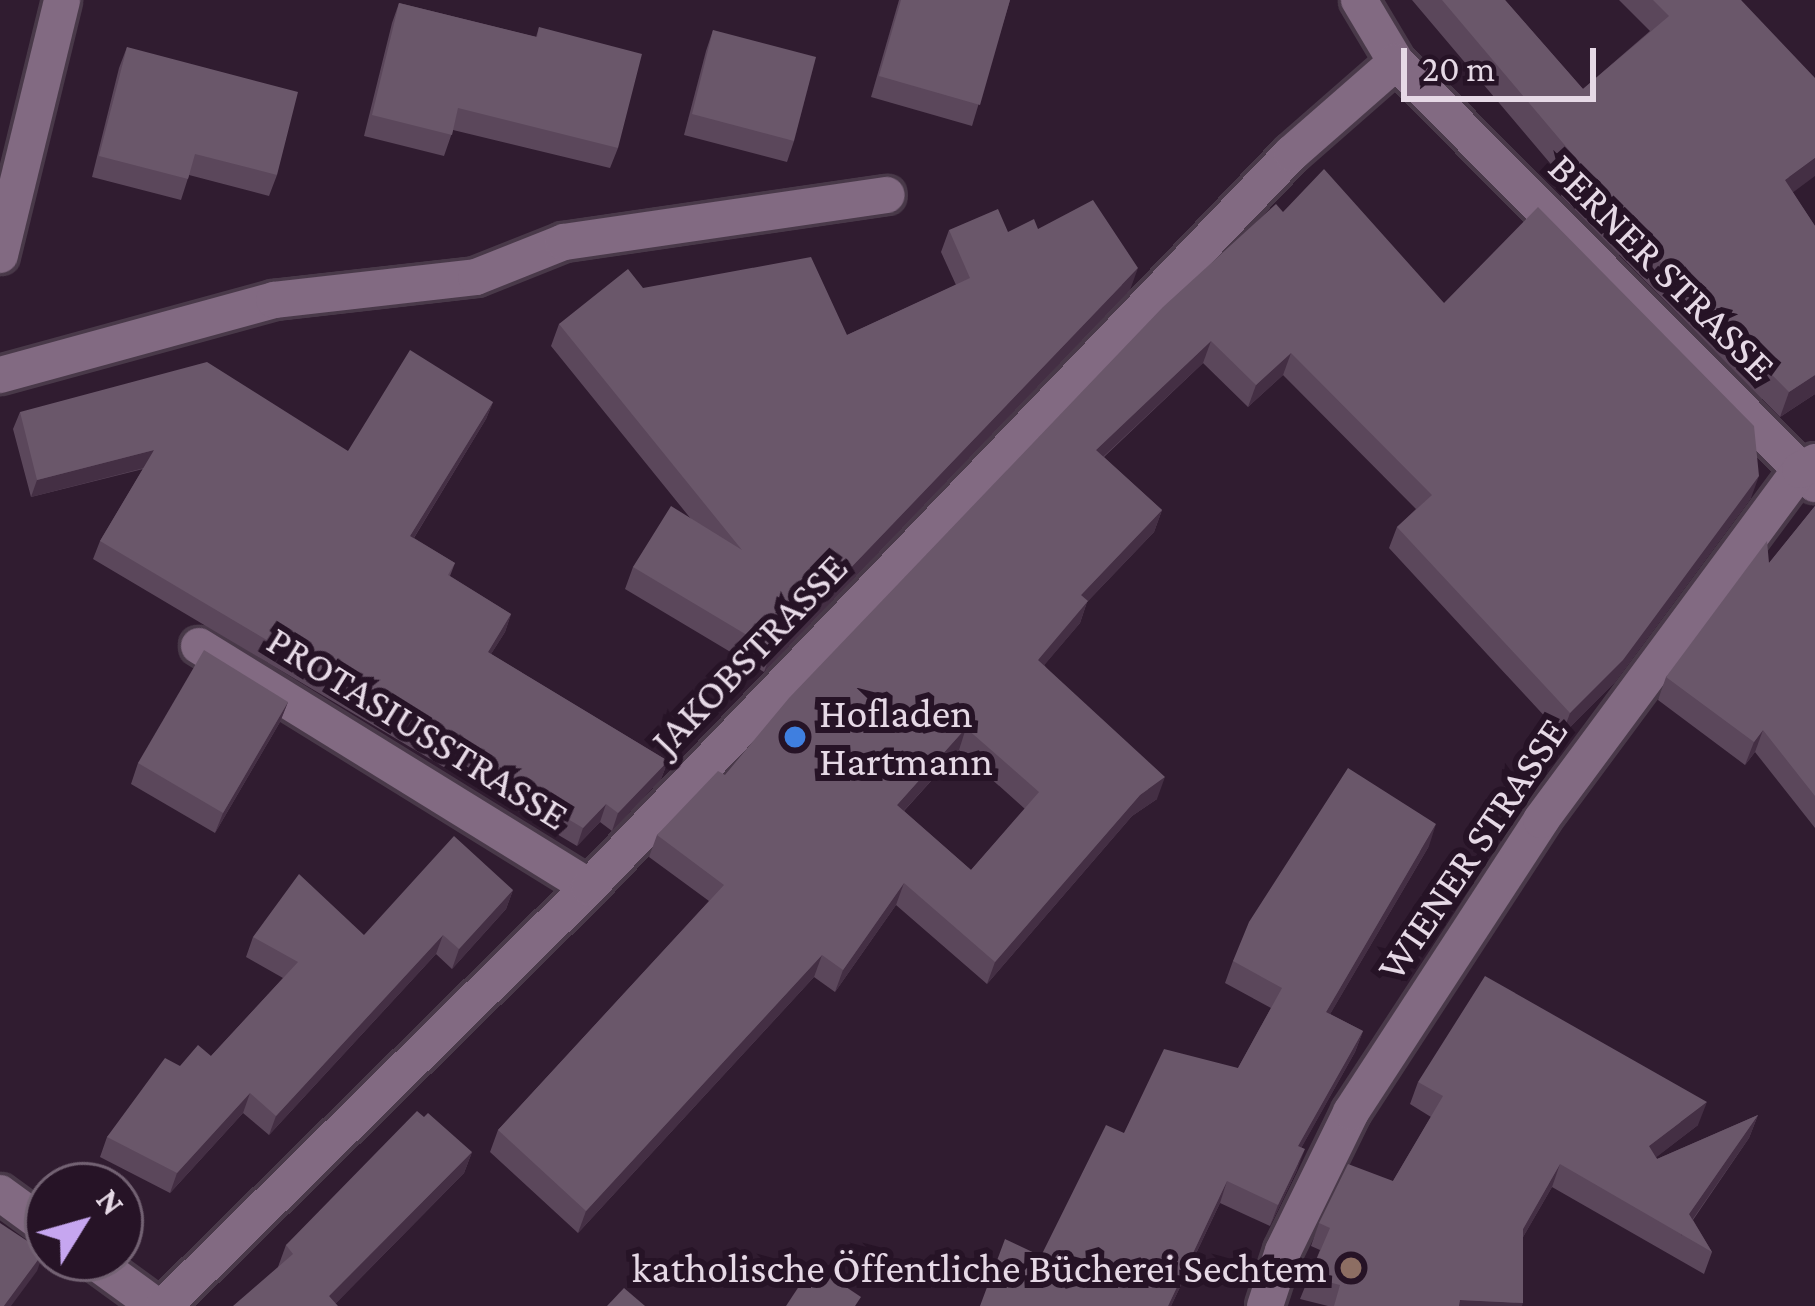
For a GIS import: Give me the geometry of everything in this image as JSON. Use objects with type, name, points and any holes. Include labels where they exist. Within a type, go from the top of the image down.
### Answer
[{"type":"street","points":[[0,255],[62,0]]},
{"type":"street","name":"BERNER STRASSE","points":[[1359,0],[1396,62],[1810,472]]},
{"type":"street","name":"JAKOBSTRASSE","points":[[160,1306],[589,886],[1292,153],[1396,62]]},
{"type":"street","points":[[0,375],[274,301],[476,277],[564,242],[887,195]]},
{"type":"street","name":"WIENER STRASSE","points":[[1265,1306],[1283,1251],[1351,1112],[1540,820],[1810,472]]},
{"type":"street","name":"PROTASIUSSTRASSE","points":[[199,646],[589,886]]},
{"type":"street","points":[[125,1282],[160,1306]]},
{"type":"building","points":[[901,0],[1010,0],[980,105],[879,76]]},
{"type":"building","points":[[1442,0],[1505,0],[1583,89],[1669,16],[1653,0],[1741,0],[1815,78],[1815,158],[1785,180],[1815,226],[1815,375],[1789,392],[1570,171],[1579,162]]},
{"type":"building","points":[[399,3],[537,37],[539,27],[642,54],[618,148],[458,108],[452,135],[372,115]]},
{"type":"building","points":[[713,30],[816,57],[794,141],[692,114]]},
{"type":"building","points":[[127,47],[298,92],[277,175],[195,154],[188,179],[99,156]]},
{"type":"building","points":[[1324,169],[1444,303],[1538,207],[1754,426],[1759,476],[1623,660],[1570,713],[1397,527],[1432,495],[1291,353],[1256,385],[1211,341],[1096,450],[1162,510],[1081,595],[1088,601],[1038,660],[1165,777],[1140,795],[995,962],[904,883],[843,970],[822,955],[586,1211],[498,1130],[724,885],[657,835],[718,771],[725,775],[789,698],[1163,307],[1276,204],[1283,212]],"holes":[[[966,728],[1039,792],[971,870],[897,805]]]},
{"type":"building","points":[[1093,200],[1138,268],[772,650],[633,567],[671,506],[742,550],[559,324],[628,269],[643,288],[811,257],[847,335],[970,278],[949,230],[998,209],[1008,232],[1034,219],[1038,229]]},
{"type":"building","points":[[410,350],[493,402],[410,536],[455,563],[448,575],[511,614],[488,652],[668,761],[618,813],[606,804],[583,828],[100,541],[154,450],[37,480],[20,412],[207,362],[348,451]]},
{"type":"building","points":[[1815,506],[1815,796],[1763,730],[1754,742],[1666,677],[1767,541],[1769,563]]},
{"type":"building","points":[[204,650],[288,702],[223,813],[138,763]]},
{"type":"building","points":[[1348,768],[1436,824],[1326,1012],[1363,1031],[1298,1146],[1305,1149],[1278,1205],[1227,1181],[1168,1306],[980,1306],[1005,1239],[1041,1256],[1106,1125],[1124,1133],[1164,1049],[1238,1068],[1282,988],[1233,961],[1249,922]]},
{"type":"building","points":[[454,836],[513,890],[459,949],[443,935],[276,1116],[250,1093],[177,1173],[107,1137],[165,1058],[180,1066],[198,1045],[211,1056],[298,962],[253,937],[299,874],[364,935]]},
{"type":"building","points":[[1485,976],[1707,1102],[1649,1146],[1657,1159],[1758,1115],[1689,1214],[1712,1252],[1560,1164],[1523,1229],[1523,1303],[1460,1300],[1459,1306],[1334,1306],[1340,1285],[1309,1277],[1330,1228],[1319,1223],[1348,1164],[1393,1181],[1443,1096],[1418,1082]]},
{"type":"building","points":[[417,1111],[424,1117],[428,1113],[472,1152],[329,1296],[338,1306],[233,1306],[293,1254],[286,1245]]},
{"type":"building","points":[[0,1223],[24,1239],[24,1279],[0,1306]]},
{"type":"building","points":[[813,1265],[861,1297],[855,1306],[786,1306]]},
{"type":"building","points":[[624,1288],[645,1306],[607,1306]]},
{"type":"place","name":"Hofladen Hartmann","points":[[795,737]]},
{"type":"place","name":"katholische Öffentliche Bücherei Sechtem","points":[[1351,1268]]}]
